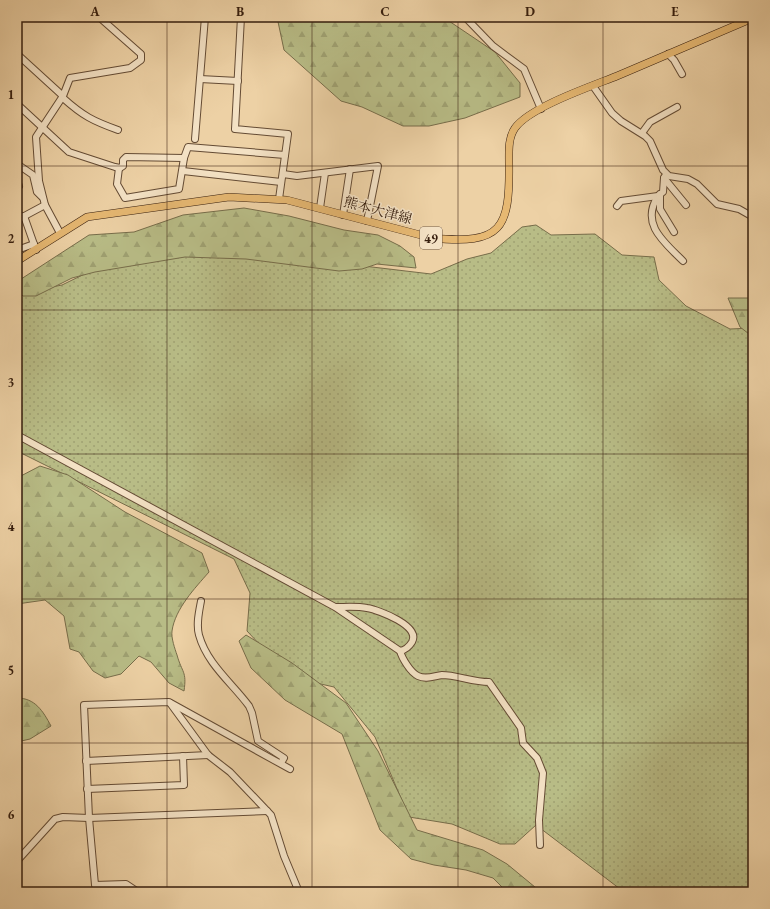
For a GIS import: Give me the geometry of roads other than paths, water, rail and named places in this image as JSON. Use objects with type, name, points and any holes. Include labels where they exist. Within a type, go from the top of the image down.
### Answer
[{"type":"main road","name":"熊本大津線","points":[[17,261],[35,247],[80,220],[94,215],[229,196],[279,199],[320,208],[438,239],[468,240],[480,238],[491,232],[500,224],[505,215],[508,203],[509,146],[512,134],[523,120],[542,109],[593,86],[751,19]]},
{"type":"street","points":[[60,233],[45,205],[39,181],[36,137],[41,126],[63,97],[70,78],[130,68],[142,60],[141,54],[99,17]]},
{"type":"street","points":[[195,139],[206,17]]},
{"type":"street","points":[[241,17],[235,129],[288,134],[279,199]]},
{"type":"street","points":[[465,17],[493,46],[524,69],[542,109]]},
{"type":"street","points":[[17,54],[80,113],[93,122],[118,130]]},
{"type":"street","points":[[668,54],[674,60],[682,74]]},
{"type":"street","points":[[200,79],[238,81]]},
{"type":"street","points":[[593,86],[616,117],[650,141],[665,176],[686,205]]},
{"type":"street","points":[[17,104],[69,152],[119,168]]},
{"type":"street","points":[[642,134],[650,122],[677,107]]},
{"type":"street","points":[[184,158],[126,157],[123,160],[123,166],[119,168],[116,184],[125,198],[179,189],[184,158],[188,147],[285,155]]},
{"type":"street","points":[[17,164],[33,175],[37,192],[43,198]]},
{"type":"street","points":[[283,174],[297,176],[378,166],[367,221]]},
{"type":"street","points":[[343,215],[350,170]]},
{"type":"street","points":[[183,171],[281,182]]},
{"type":"street","points":[[320,208],[325,173]]},
{"type":"street","points":[[665,176],[663,192],[659,195],[650,210],[653,223],[664,243],[683,261]]},
{"type":"street","points":[[665,176],[688,179],[697,184],[717,204],[739,209],[753,217]]},
{"type":"street","points":[[617,206],[621,201],[659,195]]},
{"type":"street","points":[[659,195],[660,209],[674,232]]},
{"type":"street","points":[[17,220],[45,205]]},
{"type":"street","points":[[17,250],[35,247],[24,216]]},
{"type":"street","points":[[17,435],[334,606],[400,651],[401,658],[417,676],[431,678],[442,675],[475,682],[489,682],[521,728],[524,743],[537,758],[543,773],[539,820],[540,845]]},
{"type":"street","points":[[201,601],[198,626],[199,635],[209,659],[248,706],[252,713],[258,741],[284,758],[281,763]]},
{"type":"street","points":[[334,606],[366,608],[385,612],[411,630],[414,634],[413,641],[408,648],[400,651]]},
{"type":"street","points":[[169,702],[208,754],[230,772],[274,820],[284,856],[299,892]]},
{"type":"street","points":[[138,892],[126,884],[95,885],[88,818],[84,705],[169,702],[290,769]]},
{"type":"street","points":[[86,760],[208,754]]},
{"type":"street","points":[[87,789],[184,785],[183,756]]},
{"type":"street","points":[[17,861],[55,819],[63,817],[88,818],[267,811]]}]
